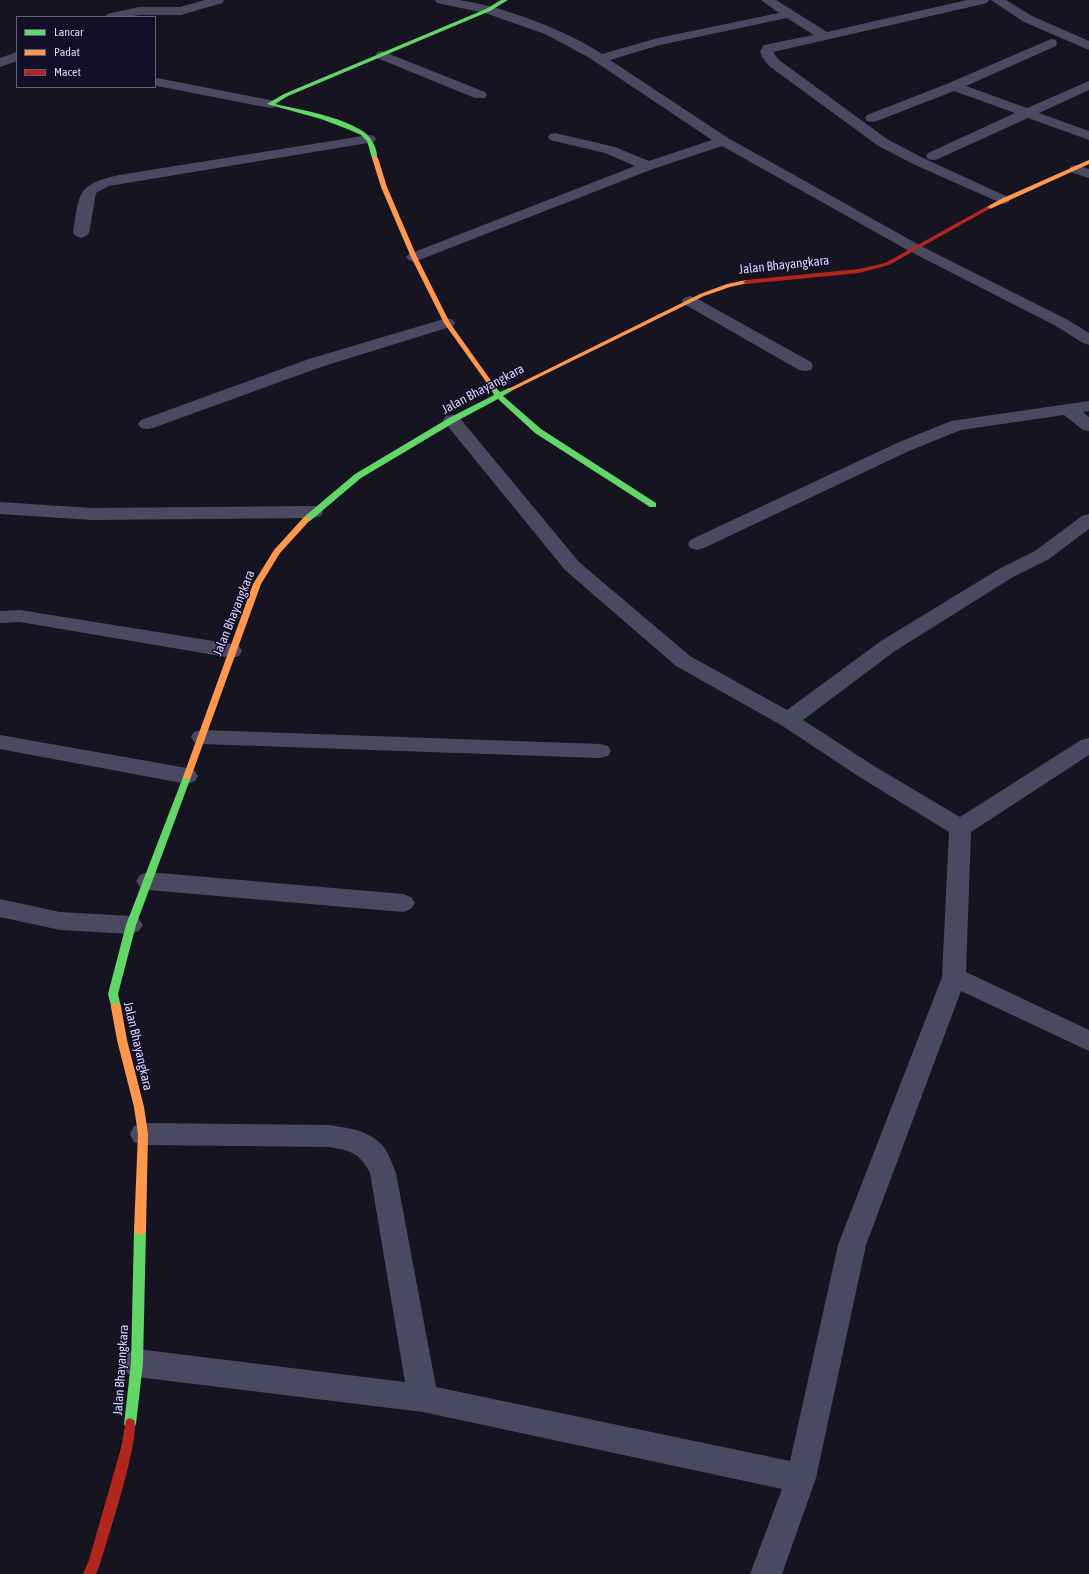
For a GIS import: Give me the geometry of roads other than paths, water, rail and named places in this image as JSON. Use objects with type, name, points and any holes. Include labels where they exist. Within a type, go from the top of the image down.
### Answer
[{"type":"street","points":[[116,16],[139,11],[181,11],[218,0]]},
{"type":"street","points":[[442,0],[488,10],[549,31],[600,59],[723,141],[916,249],[1062,323],[1089,340]]},
{"type":"street","points":[[270,104],[286,95],[488,10],[505,0]]},
{"type":"street","points":[[767,0],[825,36]]},
{"type":"street","points":[[983,0],[776,46],[769,48],[766,51],[768,57],[774,63],[882,142],[918,161],[1003,200]]},
{"type":"street","points":[[997,0],[1028,19],[1089,46]]},
{"type":"street","points":[[600,59],[658,42],[789,14]]},
{"type":"street","points":[[872,118],[954,86],[1051,43]]},
{"type":"street","points":[[382,55],[480,95]]},
{"type":"street","points":[[0,63],[16,56]]},
{"type":"street","points":[[157,82],[270,104],[348,125],[363,133],[369,139],[384,187],[414,257],[447,323],[498,395],[538,431],[653,505]]},
{"type":"street","points":[[933,156],[1089,85]]},
{"type":"street","points":[[954,86],[1089,136]]},
{"type":"street","points":[[554,137],[610,150],[648,166]]},
{"type":"street","points":[[80,233],[87,194],[94,187],[102,184],[119,179],[369,139]]},
{"type":"street","points":[[414,257],[648,166],[723,141]]},
{"type":"street","name":"Jalan Bhayangkara","points":[[89,1574],[95,1561],[127,1448],[137,1363],[143,1134],[139,1106],[112,994],[131,925],[202,737],[257,584],[277,552],[314,512],[358,476],[452,420],[498,395],[690,301],[729,285],[760,280],[859,271],[887,264],[1003,200],[1083,172],[1089,162]]},
{"type":"street","points":[[690,301],[804,366]]},
{"type":"street","points":[[147,424],[315,363],[447,323]]},
{"type":"street","points":[[697,544],[903,447],[957,425],[1089,406]]},
{"type":"street","points":[[1068,409],[1089,426]]},
{"type":"street","points":[[452,420],[572,566],[683,661],[788,720],[866,771],[960,828]]},
{"type":"street","points":[[0,508],[92,514],[314,512]]},
{"type":"street","points":[[788,720],[888,646],[1006,572],[1042,555],[1089,520]]},
{"type":"street","points":[[0,617],[20,616],[232,651]]},
{"type":"street","points":[[202,737],[600,751]]},
{"type":"street","points":[[0,742],[187,776]]},
{"type":"street","points":[[960,828],[1089,745]]},
{"type":"street","points":[[766,1574],[801,1478],[852,1245],[954,977],[960,828]]},
{"type":"street","points":[[148,881],[403,903]]},
{"type":"street","points":[[0,908],[60,921],[131,925]]},
{"type":"street","points":[[954,977],[1089,1041]]},
{"type":"street","points":[[143,1134],[329,1136],[355,1140],[373,1152],[383,1173],[423,1398]]},
{"type":"street","points":[[137,1363],[423,1398],[801,1478]]}]
